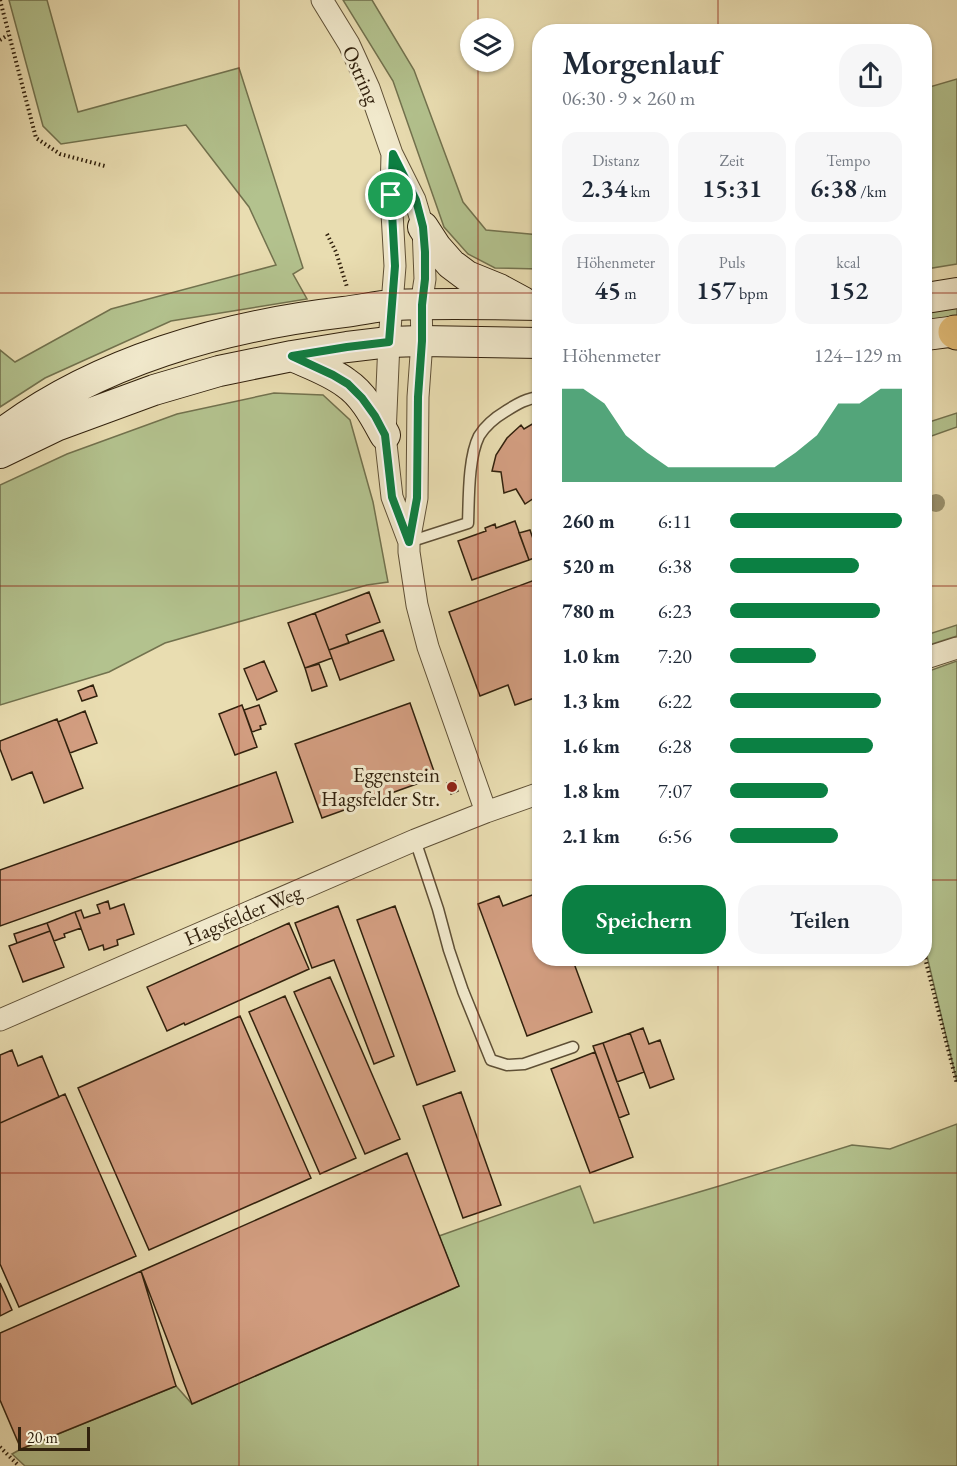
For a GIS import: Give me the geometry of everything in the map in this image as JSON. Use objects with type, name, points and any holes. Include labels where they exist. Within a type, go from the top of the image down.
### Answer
[{"type":"street","name":"Ostring","points":[[322,0],[349,44],[369,88],[393,154],[416,200],[423,227],[425,279],[422,341]]},
{"type":"street","name":"Ostring","points":[[389,342],[395,266],[391,195],[393,154]]},
{"type":"street","points":[[423,227],[451,264],[467,276],[532,304]]},
{"type":"street","points":[[932,297],[957,293]]},
{"type":"street","points":[[0,435],[23,418],[74,389],[134,362],[176,346],[255,326],[392,305],[532,305]]},
{"type":"street","points":[[409,542],[417,498],[418,397],[422,341]]},
{"type":"street","points":[[389,342],[385,435],[392,497],[409,542],[417,605],[428,647],[486,812]]},
{"type":"street","points":[[0,453],[57,426],[154,390],[219,371],[292,356],[389,342],[532,343]]},
{"type":"street","points":[[292,356],[348,384],[362,398],[385,435]]},
{"type":"street","points":[[932,656],[957,648]]},
{"type":"street","name":"Hagsfelder Weg","points":[[0,1020],[415,840],[532,796]]},
{"type":"lane","points":[[409,542],[468,523],[472,460],[479,435],[494,419],[515,405],[532,398]]},
{"type":"lane","points":[[415,840],[453,960],[491,1060],[507,1065],[524,1064],[573,1047]]},
{"type":"path","points":[[0,0],[36,138],[60,154],[105,166]]},
{"type":"path","points":[[0,40],[8,35]]},
{"type":"path","points":[[927,966],[957,1084]]},
{"type":"path","points":[[0,1447],[19,1466]]},
{"type":"green space","points":[[9,0],[47,0],[78,112],[239,68],[303,268],[293,274],[307,299],[171,321],[45,378],[0,407],[0,350],[15,362],[111,309],[276,265],[249,207],[186,125],[61,144],[43,126]]},
{"type":"green space","points":[[343,0],[372,0],[414,70],[463,202],[486,230],[532,234],[532,269],[495,268],[468,254],[444,227],[393,81]]},
{"type":"green space","points":[[957,79],[957,264],[932,268],[932,86]]},
{"type":"green space","points":[[957,307],[957,324],[932,328],[932,310]]},
{"type":"green space","points":[[274,393],[323,395],[350,420],[373,502],[388,582],[367,585],[165,643],[109,672],[0,705],[0,485],[67,454],[177,414]]},
{"type":"green space","points":[[957,413],[957,427],[932,436],[932,421]]},
{"type":"green space","points":[[957,625],[957,636],[932,644],[932,633]]},
{"type":"green space","points":[[957,661],[957,1082],[929,966],[932,966],[932,670]]},
{"type":"green space","points":[[957,1124],[957,1466],[25,1466],[12,1454],[176,1386],[192,1404],[459,1286],[439,1236],[580,1186],[594,1223],[852,1145],[890,1149]]},
{"type":"building","points":[[532,424],[532,499],[525,504],[516,489],[504,493],[501,472],[492,471],[496,455],[507,438],[521,425],[524,429]]},
{"type":"building","points":[[515,521],[529,560],[472,580],[458,541],[486,531],[485,528],[495,524],[496,528]]},
{"type":"building","points":[[530,530],[532,559],[529,560],[519,533]]},
{"type":"building","points":[[532,581],[532,699],[515,705],[508,685],[480,696],[449,612]]},
{"type":"building","points":[[369,592],[380,622],[346,635],[349,643],[329,650],[315,613]]},
{"type":"building","points":[[315,613],[332,658],[305,668],[288,623]]},
{"type":"building","points":[[383,630],[394,660],[340,680],[329,650]]},
{"type":"building","points":[[264,661],[277,691],[257,700],[244,669]]},
{"type":"building","points":[[319,664],[327,686],[312,691],[305,668]]},
{"type":"building","points":[[93,685],[97,696],[82,701],[78,691]]},
{"type":"building","points":[[410,703],[436,777],[322,818],[295,744]]},
{"type":"building","points":[[242,705],[257,747],[235,755],[219,714]]},
{"type":"building","points":[[259,705],[266,724],[260,726],[261,729],[252,732],[244,710]]},
{"type":"building","points":[[85,711],[97,743],[70,753],[58,722]]},
{"type":"building","points":[[57,719],[83,788],[44,803],[32,772],[12,780],[0,749],[0,741]]},
{"type":"building","points":[[276,772],[293,822],[0,926],[0,870]]},
{"type":"building","name":"Eggenstein Hagsfelder Str.","points":[[455,781],[458,791],[451,794],[447,783]]},
{"type":"building","points":[[532,895],[532,966],[575,966],[592,1012],[527,1036],[478,904],[499,896],[503,906]]},
{"type":"building","points":[[108,901],[110,909],[124,904],[134,934],[117,940],[118,945],[104,950],[103,945],[89,950],[75,912],[81,910],[84,918],[100,913],[97,905]]},
{"type":"building","points":[[338,906],[394,1056],[374,1064],[334,960],[312,968],[295,923]]},
{"type":"building","points":[[395,906],[455,1071],[417,1085],[357,920]]},
{"type":"building","points":[[75,912],[81,928],[64,934],[65,937],[54,941],[47,923]]},
{"type":"building","points":[[47,923],[50,931],[17,943],[14,934]]},
{"type":"building","points":[[289,923],[309,969],[167,1031],[147,987]]},
{"type":"building","points":[[50,931],[64,967],[23,982],[9,946]]},
{"type":"building","points":[[330,977],[400,1139],[365,1154],[294,992]]},
{"type":"building","points":[[285,996],[356,1158],[320,1174],[249,1012]]},
{"type":"building","points":[[240,1016],[311,1178],[149,1250],[78,1088]]},
{"type":"building","points":[[643,1028],[649,1044],[660,1040],[674,1079],[650,1088],[630,1033]]},
{"type":"building","points":[[630,1033],[644,1072],[617,1082],[603,1043]]},
{"type":"building","points":[[603,1043],[629,1114],[619,1118],[593,1046]]},
{"type":"building","points":[[12,1050],[18,1066],[42,1056],[59,1097],[0,1123],[0,1055]]},
{"type":"building","points":[[595,1052],[633,1157],[590,1173],[551,1069]]},
{"type":"building","points":[[461,1092],[501,1205],[463,1218],[423,1106]]},
{"type":"building","points":[[65,1094],[136,1256],[19,1307],[0,1264],[0,1123]]},
{"type":"building","points":[[407,1153],[459,1286],[192,1404],[141,1271]]},
{"type":"building","points":[[141,1271],[176,1386],[21,1449],[0,1400],[0,1333]]},
{"type":"building","points":[[0,1283],[12,1310],[0,1316]]},
{"type":"place","name":"Eggenstein Hagsfelder Str.","points":[[452,787]]},
{"type":"route","points":[[393,154],[416,200],[423,227],[425,252],[418,397],[417,498],[409,542],[392,497],[385,435],[375,416],[348,384],[292,356],[389,342],[395,266],[391,195],[393,154]]}]
